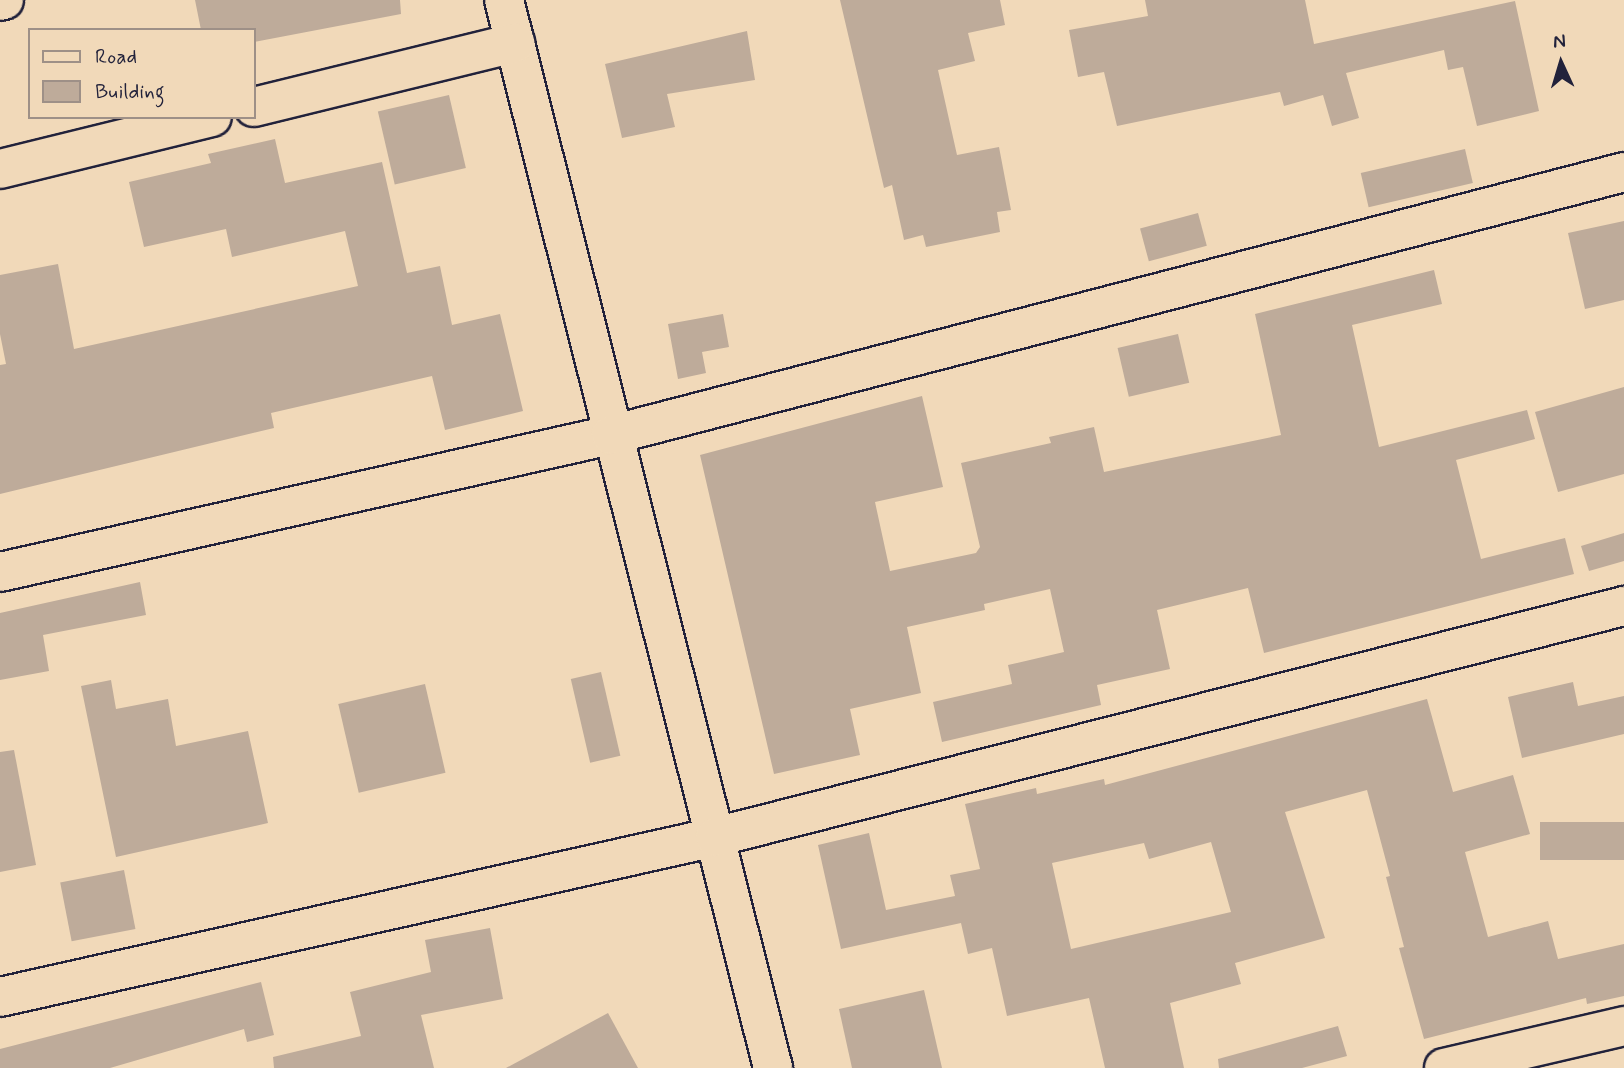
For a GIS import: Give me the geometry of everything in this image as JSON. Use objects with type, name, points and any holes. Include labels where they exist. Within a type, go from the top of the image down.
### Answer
[{"type":"street","points":[[504,0],[611,435],[773,1068]]},
{"type":"street","points":[[256,107],[515,43]]},
{"type":"street","points":[[0,169],[204,119]]},
{"type":"street","points":[[0,572],[611,435],[1624,172]]},
{"type":"street","points":[[0,997],[715,837],[1624,606]]},
{"type":"street","points":[[1444,1068],[1624,1026]]},
{"type":"building","points":[[195,0],[400,0],[401,14],[256,42],[256,28],[201,28]]},
{"type":"building","points":[[840,0],[1000,0],[1005,25],[968,33],[975,61],[938,70],[957,155],[999,147],[1011,210],[997,212],[1000,232],[926,247],[923,235],[904,240],[892,185],[884,188]]},
{"type":"building","points":[[1145,0],[1305,0],[1314,44],[1515,1],[1539,111],[1477,126],[1463,67],[1448,70],[1444,50],[1346,73],[1359,118],[1332,126],[1323,95],[1284,106],[1280,92],[1117,126],[1104,72],[1078,77],[1069,30],[1148,16]]},
{"type":"building","points":[[747,31],[755,80],[667,94],[675,127],[622,138],[605,64]]},
{"type":"building","points":[[449,95],[466,168],[395,184],[378,111]]},
{"type":"building","points":[[275,139],[285,183],[382,162],[407,273],[440,266],[452,325],[500,314],[523,411],[445,430],[432,376],[271,413],[274,428],[0,494],[0,365],[6,364],[0,334],[0,275],[58,264],[74,349],[358,286],[345,231],[232,257],[226,229],[144,247],[129,182],[211,163],[208,154]]},
{"type":"building","points":[[1465,149],[1473,183],[1369,207],[1361,173]]},
{"type":"building","points":[[1198,213],[1207,246],[1149,261],[1140,229]]},
{"type":"building","points":[[1624,221],[1624,300],[1585,309],[1568,233]]},
{"type":"building","points":[[1434,270],[1442,304],[1352,325],[1379,447],[1527,410],[1535,439],[1456,460],[1481,559],[1565,538],[1574,574],[1264,653],[1248,588],[1157,610],[1170,669],[1097,685],[1101,705],[942,742],[933,702],[1012,684],[1008,665],[1064,652],[1050,589],[984,604],[985,610],[907,627],[921,693],[850,709],[860,755],[774,774],[700,455],[922,396],[943,487],[875,502],[890,571],[976,553],[980,547],[961,463],[1051,443],[1049,437],[1094,427],[1104,472],[1281,435],[1255,314]]},
{"type":"building","points":[[723,314],[729,347],[702,352],[706,373],[678,379],[668,324]]},
{"type":"building","points":[[1178,334],[1189,383],[1129,397],[1118,348]]},
{"type":"building","points":[[1624,387],[1624,474],[1558,492],[1535,412]]},
{"type":"building","points":[[1624,533],[1624,561],[1589,571],[1581,546]]},
{"type":"building","points":[[140,582],[146,615],[43,635],[49,671],[0,680],[0,613]]},
{"type":"building","points":[[601,672],[620,756],[590,763],[571,679]]},
{"type":"building","points":[[111,680],[116,709],[168,699],[176,746],[248,731],[268,823],[116,857],[81,686]]},
{"type":"building","points":[[1573,682],[1578,706],[1624,696],[1624,734],[1522,758],[1508,697]]},
{"type":"building","points":[[425,684],[445,773],[359,793],[338,704]]},
{"type":"building","points":[[1427,699],[1453,792],[1513,775],[1530,834],[1465,852],[1488,937],[1548,921],[1558,959],[1624,944],[1624,996],[1587,1004],[1586,998],[1424,1039],[1399,948],[1404,947],[1386,877],[1390,876],[1367,790],[1285,812],[1325,938],[1235,963],[1241,984],[1170,1003],[1184,1068],[1105,1068],[1089,998],[1007,1016],[992,948],[968,954],[961,923],[841,949],[818,845],[869,833],[886,910],[955,896],[950,875],[980,869],[965,804],[1036,788],[1037,794],[1104,779],[1105,785]],"holes":[[[1211,842],[1231,912],[1071,949],[1052,863],[1144,843],[1149,859]]]},
{"type":"building","points":[[14,750],[36,865],[0,872],[0,752]]},
{"type":"building","points":[[1540,822],[1624,822],[1624,860],[1540,860]]},
{"type":"building","points":[[124,870],[135,929],[72,941],[60,882]]},
{"type":"building","points":[[490,928],[503,999],[421,1015],[434,1068],[274,1068],[273,1057],[361,1036],[350,992],[431,972],[425,940]]},
{"type":"building","points":[[261,982],[274,1035],[247,1042],[244,1029],[110,1068],[0,1068],[0,1049]]},
{"type":"building","points":[[924,990],[942,1068],[852,1068],[839,1009]]},
{"type":"building","points":[[608,1013],[638,1068],[506,1068]]},
{"type":"building","points":[[1338,1026],[1347,1056],[1302,1068],[1219,1068],[1218,1059]]}]
